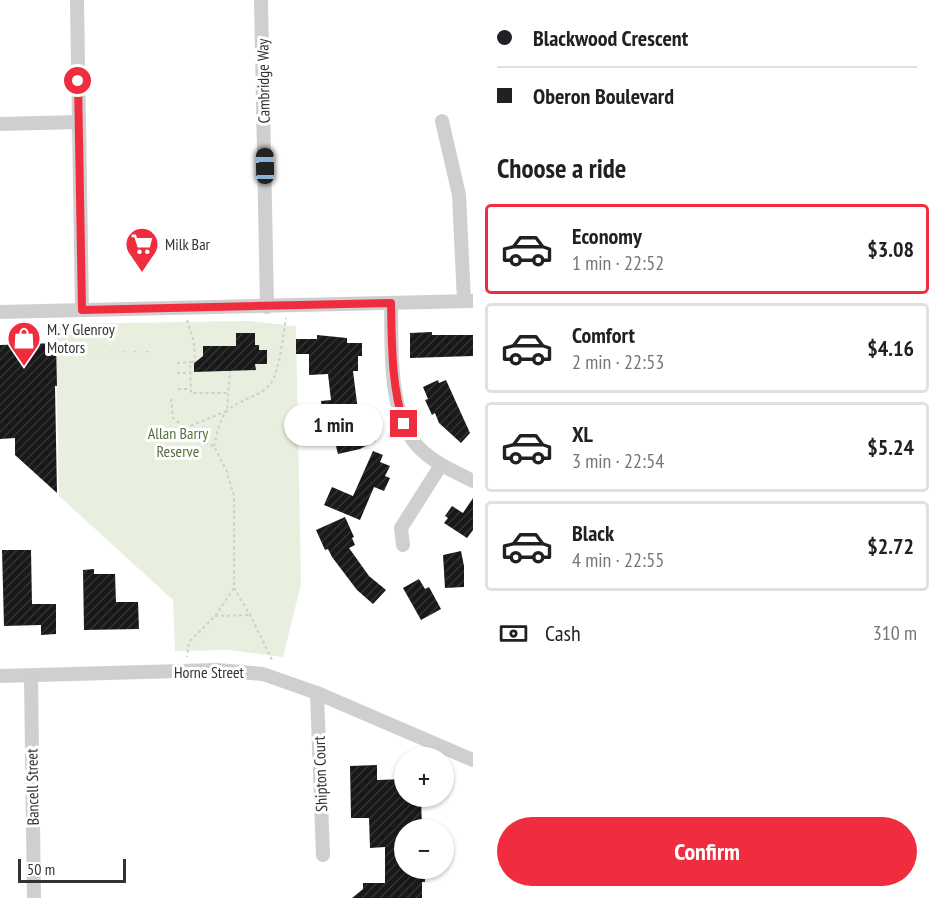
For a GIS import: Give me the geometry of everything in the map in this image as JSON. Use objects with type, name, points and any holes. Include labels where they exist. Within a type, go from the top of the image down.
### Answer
[{"type":"street","points":[[77,0],[82,310]]},
{"type":"street","name":"Cambridge Way","points":[[261,0],[267,307]]},
{"type":"street","points":[[0,312],[469,301],[459,195],[442,121]]},
{"type":"street","points":[[0,123],[79,122]]},
{"type":"street","points":[[391,303],[394,378],[398,407],[412,440],[441,465],[473,481]]},
{"type":"street","points":[[403,545],[401,528],[441,465]]},
{"type":"street","name":"Horne Street","points":[[0,676],[243,671],[281,679],[473,760]]},
{"type":"street","name":"Bancell Street","points":[[31,677],[34,898]]},
{"type":"street","name":"Shipton Court","points":[[317,693],[323,855]]},
{"type":"path","points":[[185,428],[227,411],[271,383],[278,362],[288,307]]},
{"type":"path","points":[[187,308],[187,320],[194,342],[195,359],[190,367],[191,393],[228,393]]},
{"type":"path","points":[[177,363],[193,362]]},
{"type":"path","points":[[230,371],[227,411],[219,427],[214,446],[227,472],[234,496],[234,588],[250,615],[281,679]]},
{"type":"path","points":[[177,373],[190,373]]},
{"type":"path","points":[[178,389],[191,389]]},
{"type":"path","points":[[171,399],[173,418],[203,443],[214,446]]},
{"type":"path","points":[[184,671],[189,642],[215,616],[234,588]]},
{"type":"path","points":[[215,616],[250,615]]},
{"type":"green space","name":"Allan Barry Reserve","points":[[248,321],[296,326],[301,584],[283,657],[228,650],[175,651],[173,600],[59,496],[55,324]]},
{"type":"green space","points":[[156,351],[156,355],[78,356],[78,352]]},
{"type":"building","points":[[432,332],[432,335],[473,335],[473,356],[410,358],[410,333]]},
{"type":"building","points":[[236,333],[255,333],[255,345],[259,345],[259,350],[267,350],[267,364],[255,364],[256,370],[194,372],[194,363],[203,356],[203,346],[236,346]]},
{"type":"building","points":[[317,335],[347,338],[347,343],[362,343],[362,356],[358,356],[358,371],[353,371],[360,427],[367,424],[376,441],[360,449],[338,454],[329,419],[323,420],[321,401],[331,400],[328,374],[309,375],[309,354],[296,354],[296,339],[317,339]]},
{"type":"building","points":[[56,343],[57,493],[15,455],[15,438],[0,439],[0,345]]},
{"type":"building","points":[[438,380],[439,383],[446,380],[470,433],[461,443],[439,423],[435,413],[432,415],[425,400],[428,399],[423,387]]},
{"type":"building","points":[[373,451],[383,455],[380,462],[390,466],[385,476],[390,478],[384,491],[374,487],[360,520],[324,505],[332,487],[353,496]]},
{"type":"building","points":[[473,498],[473,530],[467,538],[444,523],[448,518],[445,516],[452,506],[463,513]]},
{"type":"building","points":[[345,517],[354,537],[352,538],[355,545],[349,548],[369,576],[386,590],[373,604],[357,590],[328,549],[325,550],[316,530]]},
{"type":"building","points":[[2,550],[31,550],[32,604],[56,604],[56,634],[41,635],[41,625],[4,626]]},
{"type":"building","points":[[461,551],[464,587],[445,588],[443,555]]},
{"type":"building","points":[[94,569],[94,574],[115,574],[116,602],[138,602],[139,629],[84,630],[83,570]]},
{"type":"building","points":[[419,579],[425,589],[429,587],[441,609],[421,620],[403,588]]},
{"type":"building","points":[[377,765],[377,780],[394,779],[394,807],[421,807],[422,819],[394,819],[394,879],[425,879],[425,882],[422,882],[422,898],[352,898],[363,889],[363,883],[385,883],[385,847],[370,848],[369,818],[351,818],[350,766]]},
{"type":"place","name":"Milk Bar","points":[[142,273]]},
{"type":"place","name":"M. Y Glenroy Motors","points":[[24,367]]},
{"type":"route","points":[[78,81],[82,310],[391,303],[394,378],[398,407],[404,424]]}]
